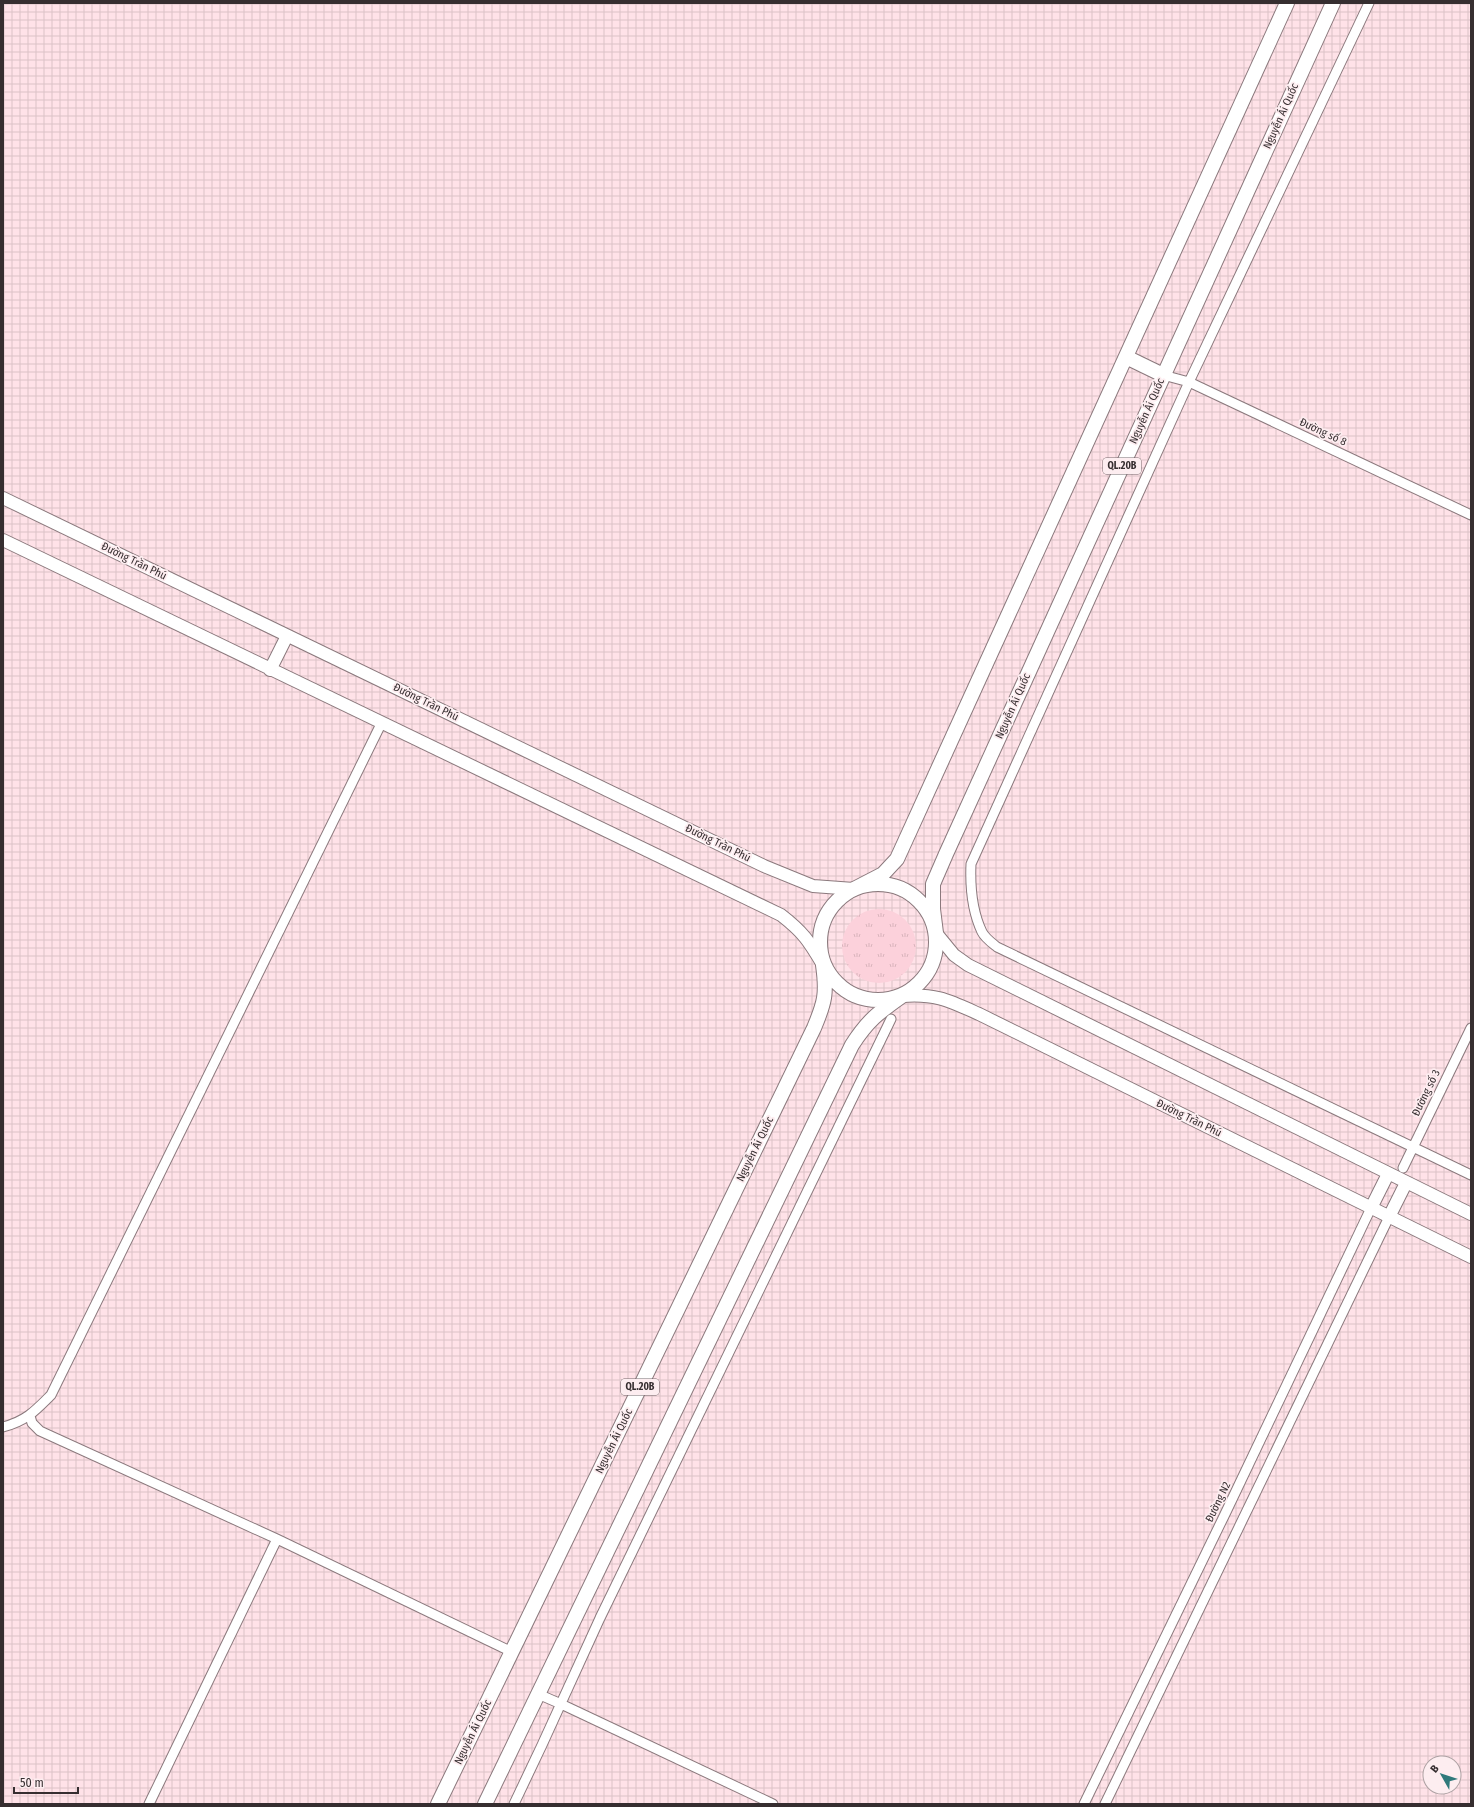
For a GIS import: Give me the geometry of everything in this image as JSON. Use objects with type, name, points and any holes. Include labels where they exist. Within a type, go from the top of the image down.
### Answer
[{"type":"main road","points":[[823,965],[819,947],[821,929],[828,912],[839,898],[883,874],[897,859],[1287,3]]},
{"type":"main road","name":"Nguyễn Ái Quốc","points":[[936,933],[933,909],[933,884],[1333,3]]},
{"type":"main road","points":[[1126,357],[1164,375]]},
{"type":"main road","name":"Đường Trần Phú","points":[[3,498],[778,872],[813,886],[854,889]]},
{"type":"main road","points":[[3,540],[381,724],[781,915],[799,928],[810,942],[833,981],[848,993],[865,1000],[884,1001],[902,996]]},
{"type":"main road","points":[[270,670],[287,636]]},
{"type":"main road","points":[[485,1804],[852,1045],[864,1027],[878,1013],[918,985],[930,970],[936,952],[936,933],[931,916],[920,901],[906,891],[890,885],[872,884],[854,889]]},
{"type":"main road","points":[[936,933],[954,955],[968,965],[1471,1214]]},
{"type":"main road","name":"Nguyễn Ái Quốc","points":[[438,1804],[814,1028],[824,1004],[826,984],[823,965]]},
{"type":"main road","name":"Đường Trần Phú","points":[[902,996],[918,994],[934,996],[951,1001],[984,1016],[1471,1257]]},
{"type":"main road","points":[[1371,1208],[1388,1174]]},
{"type":"main road","points":[[1389,1217],[1406,1183]]},
{"type":"street","points":[[1369,3],[1189,382],[971,864],[970,885],[974,908],[982,933],[997,947],[1471,1175]]},
{"type":"street","name":"Đường số 8","points":[[1164,375],[1189,382],[1471,515]]},
{"type":"street","points":[[7,1426],[30,1416],[51,1395],[381,724]]},
{"type":"street","points":[[514,1804],[600,1618],[891,1019]]},
{"type":"street","name":"Đường số 3","points":[[1403,1168],[1471,1028]]},
{"type":"street","points":[[1388,1174],[1403,1168],[1406,1183]]},
{"type":"street","name":"Đường N2","points":[[1084,1804],[1226,1512],[1371,1208]]},
{"type":"street","points":[[1105,1804],[1389,1217]]},
{"type":"street","points":[[30,1416],[32,1423],[40,1431],[277,1539],[512,1652]]},
{"type":"street","points":[[149,1804],[277,1539]]},
{"type":"street","points":[[538,1694],[773,1804]]},
{"type":"shaded area","points":[[3,3],[1471,3],[1471,1804],[3,1804]]},
{"type":"green space","points":[[879,909],[900,915],[910,925],[916,946],[910,967],[900,977],[879,983],[858,977],[848,967],[842,946],[848,925],[858,915]]}]
